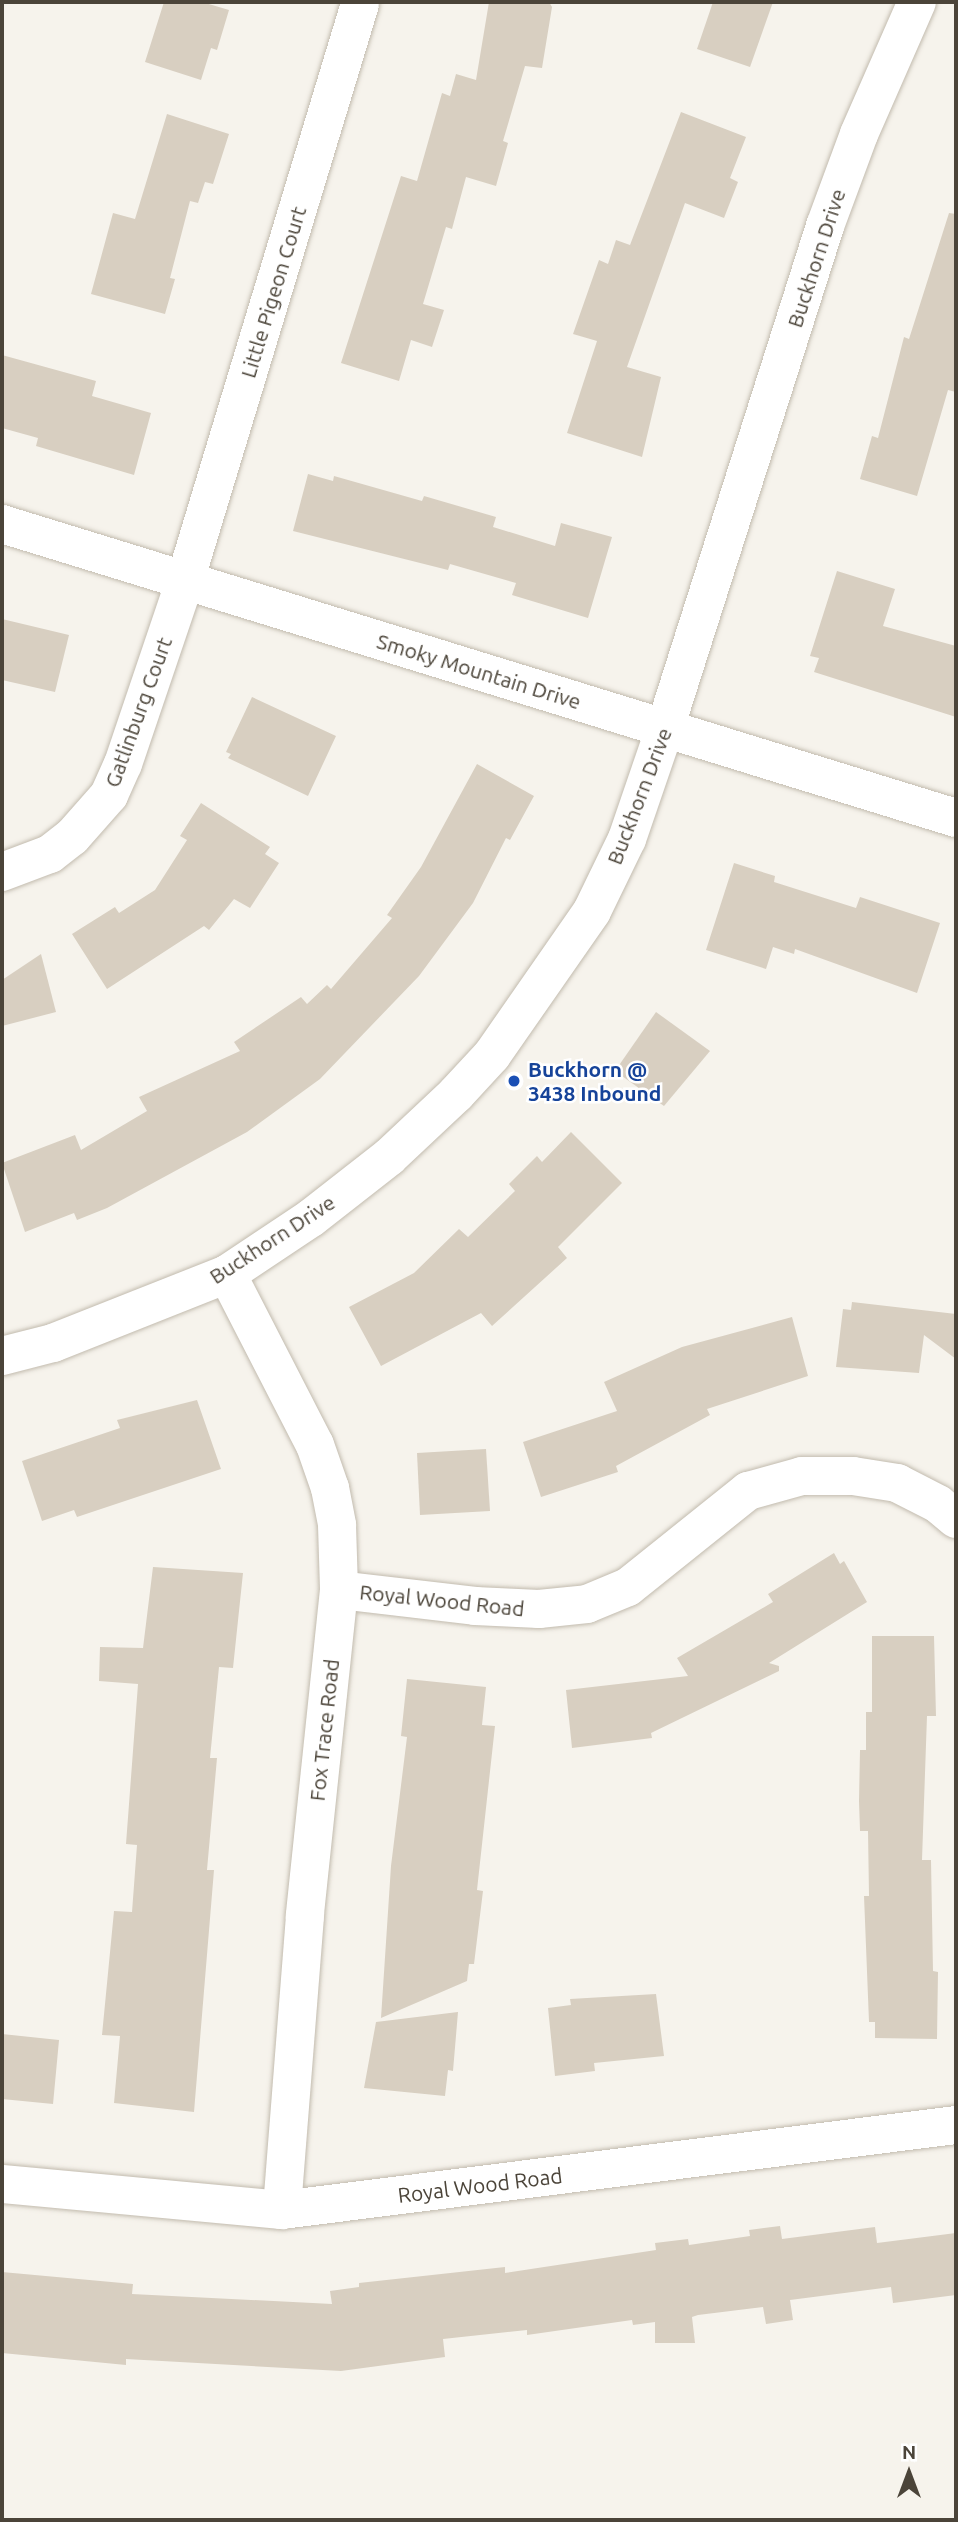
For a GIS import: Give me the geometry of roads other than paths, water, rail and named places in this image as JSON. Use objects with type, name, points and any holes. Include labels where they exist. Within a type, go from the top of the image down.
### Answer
[{"type":"street","name":"Buckhorn Drive","points":[[2,1356],[53,1343],[227,1274],[389,1157],[492,1055],[592,911],[627,839],[665,728],[825,226],[859,134],[917,2]]},
{"type":"street","name":"Little Pigeon Court","points":[[185,581],[360,4]]},
{"type":"street","name":"Smoky Mountain Drive","points":[[2,524],[956,818]]},
{"type":"street","name":"Gatlinburg Court","points":[[2,872],[50,854],[72,837],[109,795],[185,581]]},
{"type":"street","name":"Fox Trace Road","points":[[227,1274],[315,1444],[327,1477],[337,1525],[340,1590],[305,1916],[282,2210]]},
{"type":"street","name":"Royal Wood Road","points":[[340,1590],[475,1606],[539,1609],[587,1604],[639,1580],[748,1491],[802,1476],[853,1476],[897,1483],[938,1504],[956,1519]]},
{"type":"street","name":"Royal Wood Road","points":[[2,2184],[282,2210],[956,2125]]},
{"type":"place","name":"Buckhorn @ 3438 Inbound","points":[[514,1081]]}]
